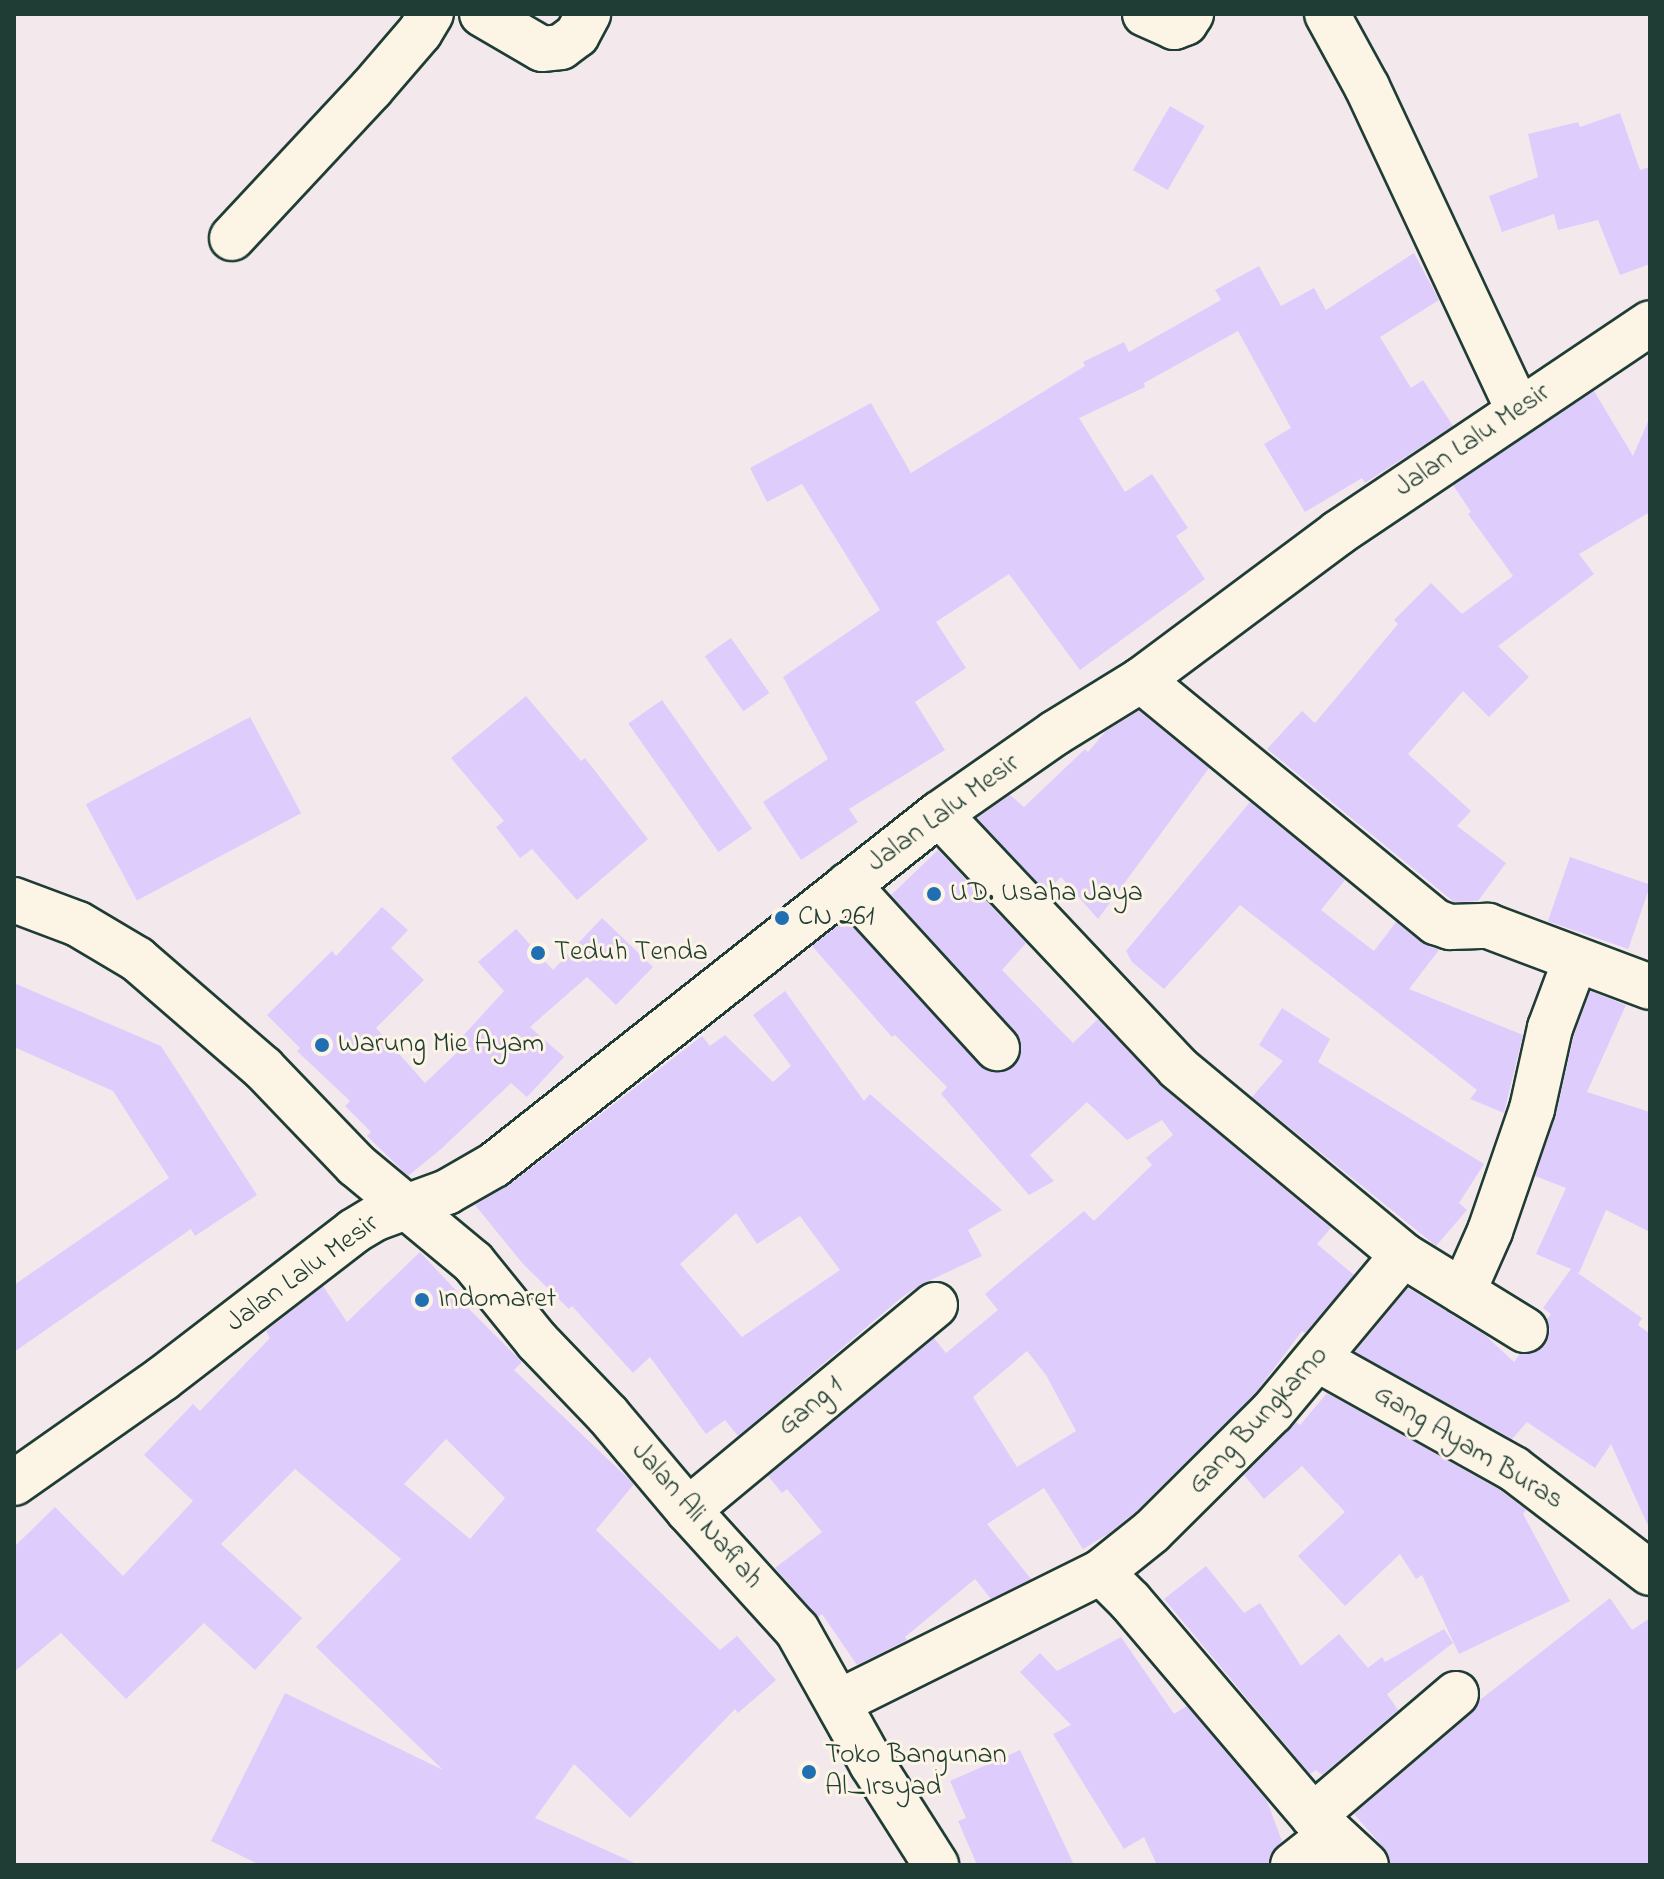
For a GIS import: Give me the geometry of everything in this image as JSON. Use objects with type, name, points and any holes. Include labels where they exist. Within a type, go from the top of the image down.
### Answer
[{"type":"street","points":[[232,238],[371,89],[420,32],[431,14]]},
{"type":"street","points":[[482,14],[542,49],[561,47],[577,35],[588,14]]},
{"type":"street","points":[[1145,14],[1174,27],[1185,23],[1191,14]]},
{"type":"street","points":[[1327,14],[1367,87],[1518,410]]},
{"type":"street","name":"Jalan Lalu Mesir","points":[[14,1483],[162,1379],[354,1231],[406,1206],[447,1192],[494,1165],[939,814],[1055,733],[1141,680],[1338,533],[1650,323]]},
{"type":"street","points":[[1141,680],[1430,919],[1450,927],[1488,926],[1650,987]]},
{"type":"street","points":[[939,814],[1059,944],[1124,1008],[1158,1049],[1403,1255],[1525,1330]]},
{"type":"street","points":[[848,885],[997,1048]]},
{"type":"street","name":"Jalan Ali Nafiah","points":[[14,900],[78,924],[137,959],[263,1068],[356,1165],[473,1262],[537,1341],[608,1415],[688,1510],[797,1630],[929,1861]]},
{"type":"street","points":[[1463,1292],[1490,1231],[1532,1109],[1550,1028],[1575,961]]},
{"type":"street","name":"Gang Bungkarno","points":[[839,1702],[1101,1572],[1212,1473],[1319,1360],[1403,1255]]},
{"type":"street","name":"Gang 1","points":[[688,1510],[935,1305]]},
{"type":"street","name":"Gang Ayam Buras","points":[[1319,1360],[1514,1469],[1650,1573]]},
{"type":"street","points":[[1101,1572],[1130,1601],[1322,1825],[1366,1865]]},
{"type":"street","points":[[1293,1865],[1322,1825],[1456,1694]]},
{"type":"building","points":[[1170,106],[1205,126],[1168,190],[1133,170]]},
{"type":"building","points":[[1620,113],[1640,170],[1650,167],[1650,264],[1620,275],[1598,220],[1558,230],[1554,214],[1502,232],[1489,196],[1538,177],[1528,134],[1578,122],[1580,127]]},
{"type":"building","points":[[1414,253],[1439,300],[1380,337],[1411,388],[1423,380],[1453,426],[1365,483],[1362,478],[1305,512],[1264,444],[1291,428],[1238,331],[1144,383],[1145,387],[1079,418],[1125,492],[1152,474],[1188,528],[1176,536],[1205,579],[1080,670],[1009,574],[936,622],[966,668],[915,702],[945,750],[849,809],[858,822],[801,860],[763,802],[828,759],[783,677],[880,610],[802,484],[767,502],[750,468],[871,403],[911,473],[1085,366],[1083,362],[1124,342],[1129,352],[1221,300],[1215,290],[1259,266],[1281,306],[1314,288],[1326,310]]},
{"type":"building","points":[[1594,391],[1633,456],[1650,417],[1650,512],[1579,554],[1594,574],[1498,646],[1529,677],[1489,717],[1463,691],[1408,754],[1471,811],[1457,826],[1506,863],[1478,901],[1454,902],[1267,749],[1302,711],[1315,723],[1398,624],[1394,620],[1431,583],[1462,614],[1513,576],[1468,514],[1471,512],[1453,485]]},
{"type":"building","points":[[731,638],[769,693],[743,711],[705,656]]},
{"type":"building","points":[[526,696],[581,761],[585,758],[648,839],[577,900],[532,849],[520,858],[496,827],[504,821],[451,758]]},
{"type":"building","points":[[662,700],[752,829],[718,852],[628,724]]},
{"type":"building","points":[[1139,711],[1209,768],[1098,919],[1061,877],[1046,892],[977,818],[1010,795],[1024,807],[1085,749],[1088,752],[1106,731]]},
{"type":"building","points":[[250,717],[301,813],[137,901],[86,804]]},
{"type":"building","points":[[1250,802],[1345,880],[1321,910],[1374,951],[1396,922],[1421,942],[1439,950],[1409,989],[1523,1035],[1504,1113],[1470,1099],[1477,1090],[1240,905],[1164,989],[1132,962],[1126,951]]},
{"type":"building","points":[[938,850],[1026,943],[1002,970],[1073,1043],[1098,1019],[1162,1087],[1331,1228],[1317,1244],[1354,1275],[1305,1333],[1302,1331],[1254,1395],[1134,1513],[1108,1534],[1083,1549],[1044,1488],[987,1524],[1031,1579],[991,1599],[975,1579],[905,1637],[907,1640],[857,1665],[822,1614],[818,1617],[775,1568],[822,1532],[787,1489],[782,1493],[768,1476],[934,1338],[946,1353],[998,1310],[985,1294],[1084,1211],[1094,1221],[1152,1165],[1146,1158],[1173,1135],[1162,1120],[1127,1140],[1087,1102],[1030,1155],[1054,1181],[1029,1195],[941,1094],[947,1087],[895,1035],[892,1037],[812,946],[846,919],[979,1065],[990,1072],[1002,1072],[1013,1067],[1021,1055],[1021,1042],[1015,1031],[891,895]],"holes":[[[1027,1351],[1046,1375],[1076,1431],[1017,1467],[973,1397]]]},
{"type":"building","points":[[1570,857],[1650,885],[1628,949],[1548,921]]},
{"type":"building","points":[[382,907],[408,930],[391,948],[424,980],[376,1028],[425,1083],[467,1043],[461,1038],[504,991],[478,962],[516,929],[553,970],[602,918],[653,967],[616,1005],[587,977],[530,1027],[564,1057],[527,1097],[511,1083],[408,1176],[367,1136],[371,1132],[345,1106],[350,1101],[297,1051],[300,1048],[267,1015],[332,951],[336,956]]},
{"type":"building","points":[[14,983],[161,1046],[257,1195],[195,1236],[191,1229],[14,1352],[14,1285],[169,1178],[113,1091],[14,1047]]},
{"type":"building","points":[[785,991],[864,1101],[870,1094],[1002,1210],[968,1230],[982,1256],[920,1285],[901,1298],[738,1436],[725,1420],[706,1434],[650,1357],[633,1373],[572,1306],[569,1309],[523,1264],[475,1205],[509,1185],[702,1036],[710,1046],[725,1035],[773,1082],[791,1066],[753,1015]],"holes":[[[736,1213],[757,1244],[800,1216],[840,1270],[742,1337],[680,1264]]]},
{"type":"building","points":[[1590,991],[1626,1005],[1587,1092],[1650,1112],[1650,1232],[1606,1210],[1579,1273],[1575,1271],[1642,1318],[1638,1325],[1650,1334],[1650,1530],[1611,1444],[1595,1468],[1527,1422],[1512,1439],[1355,1352],[1408,1288],[1485,1335],[1514,1362],[1520,1354],[1536,1352],[1546,1344],[1550,1331],[1547,1319],[1551,1314],[1543,1308],[1571,1269],[1536,1254],[1566,1188],[1535,1176],[1556,1115],[1574,1035]]},
{"type":"building","points":[[1282,1008],[1330,1039],[1318,1062],[1484,1164],[1459,1203],[1467,1210],[1436,1246],[1252,1097],[1283,1061],[1259,1045]]},
{"type":"building","points":[[420,1252],[465,1300],[462,1302],[522,1362],[514,1370],[634,1484],[596,1530],[720,1650],[737,1636],[776,1680],[738,1713],[735,1709],[630,1818],[574,1764],[535,1818],[639,1865],[260,1865],[211,1841],[285,1693],[443,1770],[316,1647],[401,1559],[295,1469],[221,1544],[302,1618],[255,1670],[204,1623],[126,1699],[61,1633],[14,1672],[14,1547],[55,1507],[123,1576],[193,1501],[144,1455],[193,1404],[200,1411],[270,1338],[266,1331],[323,1286],[347,1322]],"holes":[[[446,1439],[505,1498],[470,1539],[404,1484]]]},
{"type":"building","points":[[1327,1393],[1500,1490],[1526,1510],[1523,1514],[1570,1601],[1459,1654],[1422,1575],[1416,1579],[1400,1554],[1345,1606],[1298,1556],[1345,1512],[1302,1466],[1264,1499],[1244,1475],[1296,1422],[1300,1425]]},
{"type":"building","points":[[1206,1566],[1244,1613],[1260,1603],[1301,1666],[1339,1634],[1368,1668],[1382,1657],[1385,1662],[1444,1629],[1453,1643],[1387,1694],[1398,1710],[1322,1775],[1316,1770],[1310,1774],[1164,1599]]},
{"type":"building","points":[[1610,1598],[1632,1630],[1650,1618],[1650,1865],[1390,1865],[1383,1847],[1354,1814],[1472,1713],[1480,1700]]},
{"type":"building","points":[[1121,1637],[1174,1714],[1187,1706],[1267,1801],[1282,1841],[1270,1855],[1269,1865],[1157,1865],[1144,1837],[1124,1849],[1053,1734],[1071,1725],[1020,1672],[1040,1653],[1057,1671]]},
{"type":"building","points":[[1020,1750],[1074,1865],[977,1865],[958,1821],[966,1818],[950,1781]]},
{"type":"place","name":"UD. Usaha Jaya","points":[[934,894]]},
{"type":"place","name":"CN 261","points":[[782,918]]},
{"type":"place","name":"Teduh Tenda","points":[[538,953]]},
{"type":"place","name":"Warung Mie Ayam","points":[[322,1045]]},
{"type":"place","name":"Indomaret","points":[[422,1300]]},
{"type":"place","name":"Toko Bangunan Al_Irsyad","points":[[809,1772]]}]
